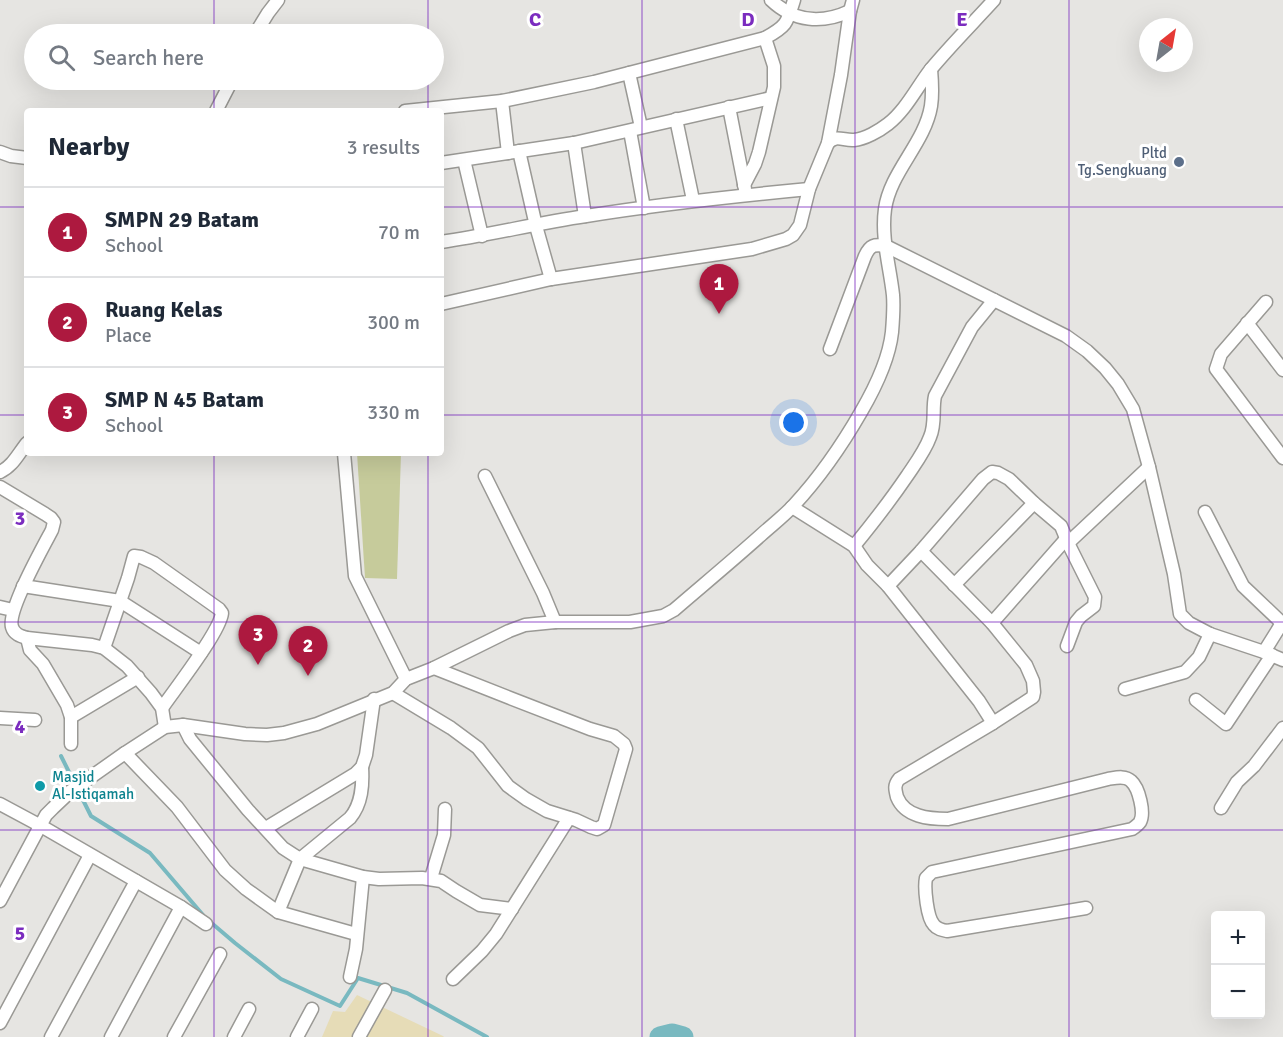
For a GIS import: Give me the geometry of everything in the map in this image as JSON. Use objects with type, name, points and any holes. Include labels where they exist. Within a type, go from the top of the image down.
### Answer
[{"type":"street","points":[[261,24],[278,0]]},
{"type":"street","points":[[771,0],[790,14],[806,18],[828,19],[851,5]]},
{"type":"street","points":[[434,108],[502,101],[629,73],[765,38],[781,29],[787,22],[794,0]]},
{"type":"street","points":[[828,143],[833,138],[847,140],[862,138],[887,124],[899,113],[931,69],[994,0]]},
{"type":"street","points":[[444,303],[551,279],[752,249],[793,235],[800,225],[809,189],[828,143],[851,5]]},
{"type":"street","points":[[745,190],[759,152],[775,76],[765,38]]},
{"type":"street","points":[[0,901],[46,815],[71,791],[165,727],[183,725],[244,734],[284,733],[317,724],[393,693],[406,679],[434,668],[509,631],[531,624],[630,622],[663,616],[674,610],[792,507],[813,483],[849,432],[871,395],[885,360],[891,335],[894,298],[886,246],[884,211],[887,198],[928,117],[932,93],[931,69]]},
{"type":"street","points":[[629,73],[644,208]]},
{"type":"street","points":[[218,108],[227,90]]},
{"type":"street","points":[[444,163],[574,143],[771,98]]},
{"type":"street","points":[[502,101],[514,152],[551,279]]},
{"type":"street","points":[[729,107],[745,190]]},
{"type":"street","points":[[676,119],[693,200]]},
{"type":"street","points":[[574,143],[585,216]]},
{"type":"street","points":[[0,152],[24,158]]},
{"type":"street","points":[[464,160],[482,236]]},
{"type":"street","points":[[444,242],[745,190],[809,189]]},
{"type":"street","points":[[830,349],[865,256],[869,247],[876,244],[886,246],[1066,336],[1105,368],[1133,409],[1174,574],[1180,614],[1189,623],[1210,634],[1273,656]]},
{"type":"street","points":[[854,546],[881,513],[920,458],[934,425],[935,396],[972,327],[994,300]]},
{"type":"street","points":[[1266,302],[1221,354],[1216,369],[1283,458]]},
{"type":"street","points":[[1247,323],[1283,370]]},
{"type":"street","points":[[0,471],[12,465],[24,447]]},
{"type":"street","points":[[344,456],[355,576],[406,679]]},
{"type":"street","points":[[992,623],[1067,541],[1149,467]]},
{"type":"street","points":[[888,586],[983,479],[992,472],[998,473],[1009,479],[1061,526],[1095,597],[1091,610],[1081,616],[1077,622],[1067,646]]},
{"type":"street","points":[[485,476],[555,622]]},
{"type":"street","points":[[0,487],[45,513],[54,522],[23,586],[11,626],[17,634],[27,638],[104,648],[138,677],[162,708],[165,727]]},
{"type":"street","points":[[954,585],[1034,503]]},
{"type":"street","points":[[792,507],[854,546],[867,565],[888,586],[979,701],[993,723]]},
{"type":"street","points":[[1196,700],[1226,724],[1273,656],[1283,623],[1243,586],[1205,512]]},
{"type":"street","points":[[921,551],[992,623],[1026,665],[1035,692],[1030,699],[993,723],[899,779],[895,784],[895,789],[900,803],[921,817],[948,819],[1123,777],[1131,781],[1141,800],[1140,822],[1132,829],[932,872],[926,878],[925,894],[932,923],[935,928],[947,931],[1086,908]]},
{"type":"street","points":[[104,648],[134,556],[154,564],[219,609],[222,613],[220,621],[201,653],[162,708]]},
{"type":"street","points":[[23,586],[120,601],[201,653]]},
{"type":"street","points":[[0,607],[14,610]]},
{"type":"street","points":[[1125,689],[1185,672],[1199,657],[1210,634]]},
{"type":"street","points":[[27,638],[30,650],[43,664],[67,705],[71,717],[71,744]]},
{"type":"street","points":[[393,693],[451,728],[478,748],[508,786],[526,799],[547,812],[597,829],[604,825],[626,749],[620,739],[434,668]]},
{"type":"street","points":[[71,717],[138,677]]},
{"type":"street","points":[[278,912],[300,859],[354,813],[362,789],[362,767],[366,755],[374,699]]},
{"type":"street","points":[[0,718],[34,720]]},
{"type":"street","points":[[183,725],[190,740],[248,810],[283,848],[300,859],[363,877],[431,878],[441,881],[480,905],[512,909]]},
{"type":"street","points":[[1221,808],[1237,782],[1254,766],[1283,728]]},
{"type":"street","points":[[125,753],[177,807],[225,870],[246,890],[278,912],[356,934]]},
{"type":"street","points":[[266,828],[355,774],[362,767]]},
{"type":"street","points":[[0,804],[42,826],[206,924]]},
{"type":"street","points":[[431,878],[444,835],[445,809]]},
{"type":"street","points":[[453,979],[496,934],[569,818]]},
{"type":"street","points":[[0,1023],[90,855]]},
{"type":"street","points":[[350,977],[356,949],[363,877]]},
{"type":"street","points":[[51,1037],[136,881]]},
{"type":"street","points":[[111,1037],[181,907]]},
{"type":"street","points":[[174,1037],[220,954]]},
{"type":"street","points":[[359,1037],[385,990]]},
{"type":"street","points":[[234,1037],[249,1009]]},
{"type":"street","points":[[297,1037],[312,1010]]},
{"type":"green space","points":[[357,456],[401,456],[397,579],[365,578]]},
{"type":"sand","points":[[357,995],[444,1037],[322,1037],[333,1011],[345,1012]]},
{"type":"waterway","points":[[61,756],[91,816],[150,853],[203,915]]},
{"type":"waterway","points":[[208,920],[281,979],[340,1006],[358,978],[407,993],[487,1037]]},
{"type":"waterway","points":[[660,1037],[672,1034],[683,1037]]},
{"type":"place","name":"Pltd Tg.Sengkuang","points":[[1179,162]]},
{"type":"place","name":"SMPN 29 Batam","points":[[719,314]]},
{"type":"place","name":"SMP N 45 Batam","points":[[258,665]]},
{"type":"place","name":"Ruang Kelas","points":[[308,676]]},
{"type":"place","name":"Masjid Al-Istiqamah","points":[[40,786]]}]
